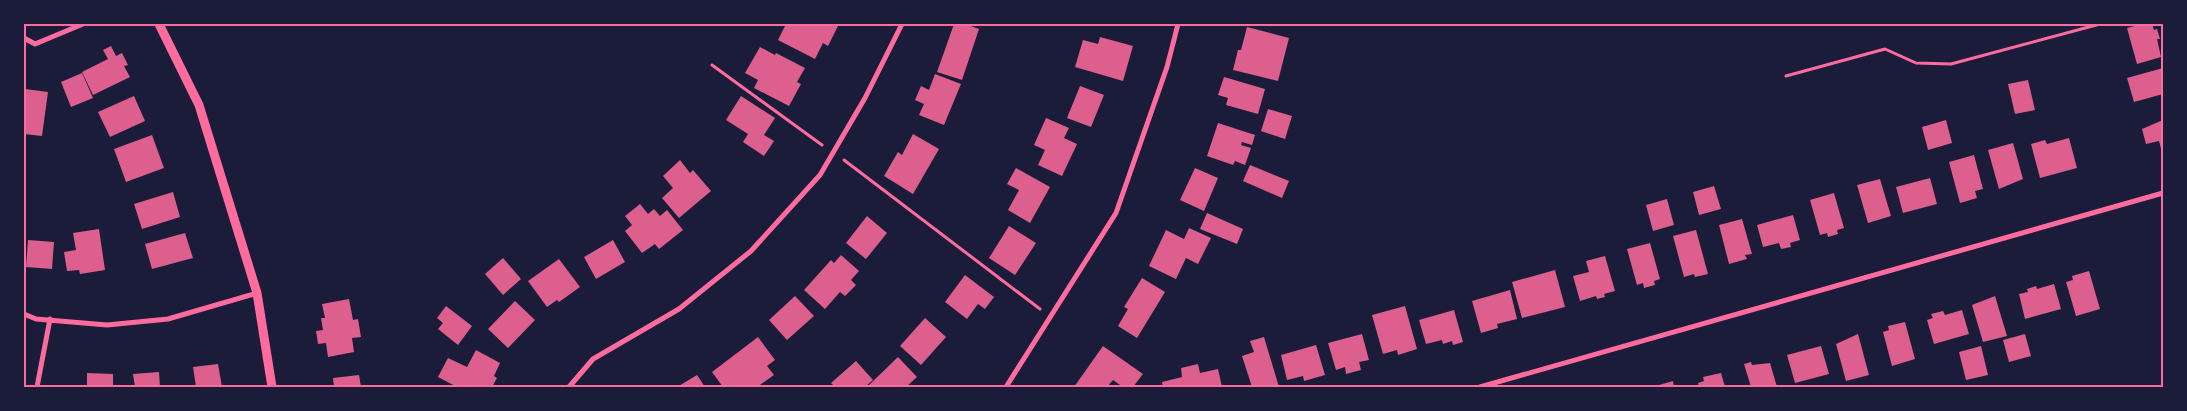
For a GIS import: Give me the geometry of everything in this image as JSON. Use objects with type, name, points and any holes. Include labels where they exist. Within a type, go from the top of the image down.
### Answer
[{"type":"street","points":[[24,38],[35,44],[83,24]]},
{"type":"street","points":[[160,24],[199,105],[257,293],[272,387]]},
{"type":"street","points":[[569,387],[594,358],[679,309],[751,251],[820,175],[865,98],[902,24]]},
{"type":"street","points":[[1006,387],[1116,213],[1167,67],[1178,24]]},
{"type":"street","points":[[1480,387],[2163,193]]},
{"type":"street","points":[[24,314],[36,319],[107,325],[168,319],[257,293]]},
{"type":"street","points":[[38,387],[50,319]]},
{"type":"path","points":[[1786,76],[1885,49],[1916,63],[1951,64],[2100,24]]},
{"type":"path","points":[[712,65],[833,152],[1051,316]]},
{"type":"building","points":[[786,24],[833,24],[838,26],[828,46],[823,43],[815,59],[778,40]]},
{"type":"building","points":[[954,24],[965,24],[979,29],[962,80],[937,72]]},
{"type":"building","points":[[2142,24],[2152,24],[2154,30],[2157,29],[2160,39],[2157,39],[2161,57],[2137,64],[2127,28]]},
{"type":"building","points":[[1247,27],[1289,38],[1278,81],[1233,70]]},
{"type":"building","points":[[1100,37],[1133,46],[1123,81],[1075,67],[1083,40],[1098,44]]},
{"type":"building","points":[[111,46],[116,56],[122,53],[128,65],[124,66],[130,77],[93,95],[82,72],[108,59],[103,50]]},
{"type":"building","points":[[760,47],[805,68],[797,82],[801,84],[789,106],[754,88],[758,80],[745,73]]},
{"type":"building","points":[[2163,68],[2163,94],[2134,102],[2127,78]]},
{"type":"building","points":[[82,73],[93,98],[71,107],[61,82]]},
{"type":"building","points":[[935,74],[961,84],[944,125],[919,115],[924,104],[915,100],[921,86],[929,90]]},
{"type":"building","points":[[1224,77],[1265,89],[1258,114],[1226,105],[1228,98],[1218,95]]},
{"type":"building","points":[[2028,80],[2035,110],[2015,114],[2008,84]]},
{"type":"building","points":[[1080,86],[1104,95],[1091,127],[1067,118]]},
{"type":"building","points":[[25,89],[48,92],[42,136],[24,134]]},
{"type":"building","points":[[134,96],[145,121],[110,137],[98,112]]},
{"type":"building","points":[[741,96],[775,118],[764,135],[774,141],[764,156],[743,142],[748,134],[726,120]]},
{"type":"building","points":[[1268,109],[1292,116],[1285,139],[1261,131]]},
{"type":"building","points":[[1046,118],[1069,128],[1064,138],[1077,144],[1062,176],[1038,165],[1045,150],[1034,145]]},
{"type":"building","points":[[1946,120],[1952,143],[1928,150],[1922,127]]},
{"type":"building","points":[[2163,120],[2163,156],[2159,141],[2146,144],[2142,129]]},
{"type":"building","points":[[1218,123],[1255,135],[1252,145],[1242,142],[1241,145],[1251,148],[1245,165],[1235,161],[1233,165],[1207,156]]},
{"type":"building","points":[[913,134],[939,149],[913,194],[884,176],[898,152],[902,155]]},
{"type":"building","points":[[152,135],[164,168],[126,182],[114,149]]},
{"type":"building","points":[[2069,138],[2077,168],[2040,178],[2031,144],[2045,140],[2047,144]]},
{"type":"building","points":[[2013,143],[2023,179],[1999,189],[1988,150]]},
{"type":"building","points":[[1974,155],[1983,189],[1975,191],[1977,198],[1960,203],[1949,162]]},
{"type":"building","points":[[680,160],[690,173],[693,170],[711,191],[679,218],[662,198],[673,188],[663,176]]},
{"type":"building","points":[[1250,165],[1289,181],[1282,198],[1243,181]]},
{"type":"building","points":[[1016,168],[1050,187],[1030,223],[1008,210],[1019,190],[1007,184]]},
{"type":"building","points":[[1195,168],[1218,178],[1204,211],[1180,200]]},
{"type":"building","points":[[1930,178],[1937,204],[1903,213],[1896,187]]},
{"type":"building","points":[[1880,179],[1891,216],[1868,223],[1857,185]]},
{"type":"building","points":[[1714,186],[1721,209],[1699,215],[1693,192]]},
{"type":"building","points":[[173,192],[180,217],[142,229],[134,204]]},
{"type":"building","points":[[1834,193],[1844,228],[1837,230],[1838,234],[1828,237],[1827,233],[1820,235],[1810,200]]},
{"type":"building","points":[[1667,199],[1674,225],[1653,231],[1646,205]]},
{"type":"building","points":[[640,204],[648,214],[654,209],[660,216],[667,210],[683,230],[659,249],[655,244],[642,253],[625,231],[632,225],[625,216]]},
{"type":"building","points":[[1207,213],[1243,229],[1237,244],[1200,229]]},
{"type":"building","points":[[1793,215],[1800,240],[1790,243],[1791,247],[1781,249],[1779,243],[1763,247],[1757,225]]},
{"type":"building","points":[[867,216],[887,233],[866,259],[846,243]]},
{"type":"building","points":[[1742,219],[1752,254],[1745,255],[1747,259],[1729,264],[1719,225]]},
{"type":"building","points":[[1009,226],[1036,243],[1015,275],[989,258]]},
{"type":"building","points":[[1189,228],[1211,238],[1198,264],[1186,258],[1176,279],[1149,266],[1166,230],[1184,239]]},
{"type":"building","points":[[99,229],[105,270],[80,274],[79,270],[67,271],[64,252],[76,250],[73,233]]},
{"type":"building","points":[[1696,230],[1708,274],[1695,277],[1694,274],[1684,277],[1673,236]]},
{"type":"building","points":[[185,233],[193,258],[152,269],[145,244]]},
{"type":"building","points":[[28,240],[54,242],[52,269],[26,267]]},
{"type":"building","points":[[613,240],[625,262],[596,279],[584,257]]},
{"type":"building","points":[[1650,243],[1660,279],[1654,281],[1655,285],[1644,288],[1643,283],[1637,285],[1627,249]]},
{"type":"building","points":[[841,255],[859,271],[851,280],[856,285],[845,296],[840,292],[825,309],[804,290],[831,260],[834,263]]},
{"type":"building","points":[[1605,256],[1615,291],[1604,294],[1605,297],[1597,299],[1596,296],[1580,301],[1573,276],[1589,272],[1586,261]]},
{"type":"building","points":[[503,258],[521,279],[503,295],[485,274]]},
{"type":"building","points":[[559,259],[580,287],[559,302],[557,300],[547,307],[528,281]]},
{"type":"building","points":[[1555,270],[1565,307],[1522,318],[1512,282]]},
{"type":"building","points":[[2089,271],[2100,309],[2076,316],[2066,282],[2073,280],[2072,276]]},
{"type":"building","points":[[965,275],[994,297],[985,309],[978,304],[967,319],[945,302]]},
{"type":"building","points":[[1142,278],[1165,292],[1137,338],[1118,326],[1128,309],[1124,307]]},
{"type":"building","points":[[2054,284],[2061,309],[2025,319],[2019,294],[2028,292],[2027,289],[2036,286],[2037,289]]},
{"type":"building","points":[[1510,290],[1517,319],[1497,324],[1498,328],[1481,333],[1472,301]]},
{"type":"building","points":[[795,296],[814,316],[787,340],[769,320]]},
{"type":"building","points":[[1995,296],[2007,336],[1983,342],[1972,305]]},
{"type":"building","points":[[349,299],[353,320],[358,319],[361,337],[352,338],[354,352],[328,357],[326,343],[318,344],[316,331],[323,330],[321,318],[325,318],[322,304]]},
{"type":"building","points":[[515,301],[535,320],[508,348],[488,329]]},
{"type":"building","points":[[446,306],[472,326],[458,345],[438,329],[443,323],[437,318]]},
{"type":"building","points":[[1405,306],[1417,349],[1398,355],[1397,350],[1383,354],[1372,315]]},
{"type":"building","points":[[1454,310],[1463,342],[1453,345],[1452,341],[1443,344],[1442,340],[1426,344],[1419,320]]},
{"type":"building","points":[[1962,310],[1969,334],[1934,344],[1927,320],[1933,318],[1931,314],[1943,311],[1945,315]]},
{"type":"building","points":[[925,318],[946,337],[921,365],[900,346]]},
{"type":"building","points":[[1905,322],[1915,359],[1892,366],[1883,332],[1889,330],[1888,326]]},
{"type":"building","points":[[1362,334],[1369,360],[1359,362],[1361,370],[1346,374],[1345,367],[1336,370],[1328,343]]},
{"type":"building","points":[[1858,334],[1869,375],[1846,381],[1836,344]]},
{"type":"building","points":[[2025,334],[2031,356],[2009,362],[2003,340]]},
{"type":"building","points":[[758,337],[775,360],[767,366],[774,375],[757,387],[723,387],[712,372]]},
{"type":"building","points":[[1264,337],[1279,387],[1252,387],[1242,356],[1254,352],[1250,341]]},
{"type":"building","points":[[1316,345],[1325,375],[1304,381],[1303,376],[1287,380],[1281,355]]},
{"type":"building","points":[[1103,346],[1143,374],[1133,387],[1123,387],[1113,380],[1107,387],[1074,387]]},
{"type":"building","points":[[1821,346],[1829,374],[1795,383],[1787,355]]},
{"type":"building","points":[[1981,346],[1988,375],[1966,380],[1959,352]]},
{"type":"building","points":[[476,350],[500,363],[494,376],[497,378],[492,387],[457,387],[438,377],[448,358],[467,367]]},
{"type":"building","points":[[898,357],[917,377],[906,387],[868,386]]},
{"type":"building","points":[[856,361],[873,380],[865,387],[835,387],[831,383]]},
{"type":"building","points":[[1751,362],[1752,365],[1770,363],[1777,387],[1751,387],[1744,364]]},
{"type":"building","points":[[218,364],[222,387],[196,387],[193,367]]},
{"type":"building","points":[[1198,364],[1200,373],[1218,369],[1222,387],[1163,387],[1162,382],[1182,377],[1181,368]]},
{"type":"building","points":[[159,372],[160,387],[135,387],[133,374]]},
{"type":"building","points":[[87,373],[113,374],[113,387],[87,387]]},
{"type":"building","points":[[1721,373],[1725,387],[1699,387],[1698,383],[1704,381],[1703,377]]},
{"type":"building","points":[[359,375],[361,387],[334,387],[333,378]]},
{"type":"building","points":[[697,375],[705,387],[677,387]]},
{"type":"building","points":[[1673,381],[1674,387],[1659,387],[1659,385]]}]
